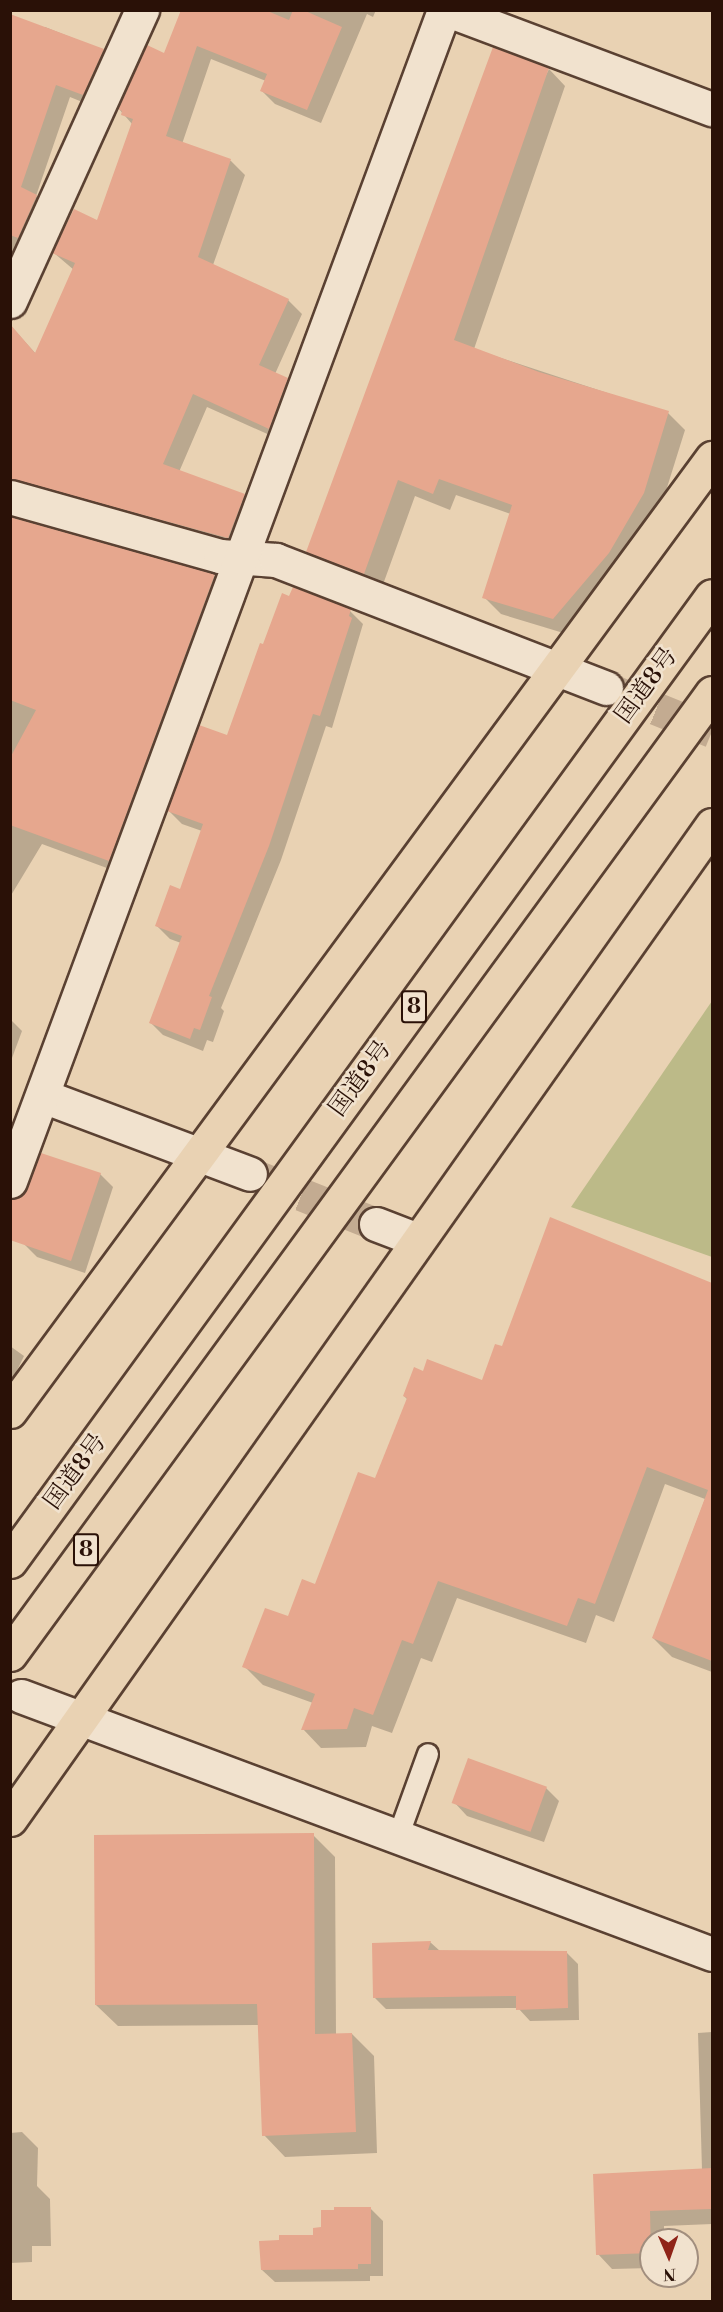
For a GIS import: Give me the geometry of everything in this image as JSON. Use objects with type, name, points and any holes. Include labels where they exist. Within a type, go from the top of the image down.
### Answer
[{"type":"highway","points":[[10,1410],[202,1155],[560,669],[712,458]]},
{"type":"highway","name":"国道8号","points":[[10,1561],[712,596]]},
{"type":"highway","name":"8","points":[[10,1654],[712,693]]},
{"type":"highway","points":[[10,1819],[84,1719],[418,1240],[712,825]]},
{"type":"street","points":[[10,301],[142,10]]},
{"type":"street","points":[[11,1181],[446,10],[712,109]]},
{"type":"street","points":[[10,497],[241,559],[276,560],[606,688]]},
{"type":"street","points":[[43,1095],[250,1174]]},
{"type":"street","points":[[376,1224],[418,1240]]},
{"type":"street","points":[[21,1696],[712,1954]]},
{"type":"lane","points":[[398,1837],[428,1754]]},
{"type":"shaded area","points":[[712,1001],[712,1257],[571,1207]]},
{"type":"building","points":[[181,10],[265,10],[289,20],[293,10],[303,10],[342,27],[307,110],[260,91],[267,74],[197,46],[166,136],[231,159],[198,257],[289,299],[259,365],[288,378],[269,429],[193,394],[163,464],[245,494],[228,538],[10,479],[10,324],[35,353],[75,263],[52,253],[74,209],[97,220],[133,119],[121,115],[122,111],[118,109],[147,45],[164,53]]},
{"type":"building","points":[[10,14],[104,49],[83,95],[56,85],[21,187],[37,195],[18,238],[10,235]]},
{"type":"building","points":[[493,47],[549,68],[454,340],[539,372],[669,411],[644,493],[609,553],[553,619],[482,598],[512,505],[439,479],[433,494],[398,480],[364,574],[306,552]]},
{"type":"building","points":[[10,517],[215,574],[109,861],[10,825],[10,758],[36,710],[10,700]]},
{"type":"building","points":[[293,587],[351,609],[349,616],[352,618],[320,716],[313,714],[269,846],[209,996],[212,997],[200,1030],[194,1028],[190,1039],[149,1023],[182,936],[155,926],[170,885],[180,889],[203,824],[167,811],[199,725],[227,735],[260,643],[263,644],[282,593],[289,596]]},
{"type":"building","points":[[41,1153],[101,1173],[71,1261],[10,1240],[10,1199],[21,1196],[27,1188]]},
{"type":"building","points":[[550,1217],[712,1283],[712,1661],[652,1638],[708,1490],[647,1467],[595,1604],[578,1598],[567,1626],[438,1581],[413,1644],[402,1640],[373,1715],[354,1708],[347,1729],[301,1730],[315,1694],[242,1667],[265,1608],[288,1616],[302,1579],[315,1584],[358,1472],[375,1478],[407,1398],[403,1396],[414,1367],[423,1371],[427,1359],[482,1380],[495,1344],[502,1346]]},
{"type":"building","points":[[468,1758],[547,1787],[531,1832],[452,1803]]},
{"type":"building","points":[[314,1833],[315,2034],[352,2033],[356,2132],[262,2136],[257,2004],[95,2005],[94,1835]]},
{"type":"building","points":[[431,1941],[428,1950],[567,1951],[568,2008],[516,2010],[516,1996],[373,1998],[372,1943]]},
{"type":"building","points":[[712,2168],[712,2209],[650,2211],[650,2228],[639,2228],[639,2253],[596,2255],[593,2174]]},
{"type":"building","points":[[334,2207],[371,2207],[371,2264],[358,2264],[358,2269],[261,2270],[259,2241],[279,2240],[279,2235],[313,2235],[313,2228],[321,2227],[321,2210],[334,2210]]},
{"type":"tunnel","points":[[611,690],[712,731]]},
{"type":"tunnel","points":[[256,1176],[376,1224]]}]
